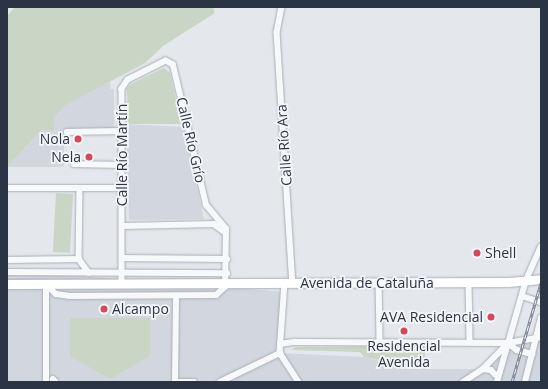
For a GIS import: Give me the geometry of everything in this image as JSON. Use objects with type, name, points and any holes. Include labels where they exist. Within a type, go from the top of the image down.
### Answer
[{"type":"main road","name":"Avenida de Cataluña","points":[[7,284],[508,282],[512,285],[541,279]]},
{"type":"main road","name":"Avenida de Cataluña","points":[[526,282],[541,285]]},
{"type":"street","name":"Calle Río Ara","points":[[280,352],[289,283],[277,32],[281,7]]},
{"type":"street","name":"Calle Río Martín","points":[[122,284],[122,89],[126,82],[159,63],[166,61],[173,65]]},
{"type":"street","name":"Calle Río Grío","points":[[173,65],[205,201],[226,227],[227,283]]},
{"type":"street","points":[[67,132],[121,131]]},
{"type":"street","points":[[74,164],[122,164]]},
{"type":"street","points":[[7,188],[122,188]]},
{"type":"street","points":[[80,188],[79,259],[89,273]]},
{"type":"street","points":[[211,225],[214,214]]},
{"type":"street","points":[[123,226],[211,225],[221,227],[226,234]]},
{"type":"street","points":[[497,380],[526,282],[538,258],[541,247]]},
{"type":"street","points":[[122,258],[227,259]]},
{"type":"street","points":[[7,260],[79,259]]},
{"type":"street","points":[[7,272],[227,273]]},
{"type":"street","points":[[379,282],[380,342]]},
{"type":"street","points":[[469,282],[470,342]]},
{"type":"street","points":[[46,284],[56,294],[66,295],[176,296],[216,295],[222,291],[227,283]]},
{"type":"street","points":[[46,284],[46,382]]},
{"type":"street","points":[[176,296],[175,382],[194,382]]},
{"type":"street","points":[[522,296],[526,299],[541,302]]},
{"type":"street","points":[[525,382],[532,354],[538,338],[541,318]]},
{"type":"street","points":[[281,342],[508,343],[538,338]]},
{"type":"street","points":[[508,343],[516,350],[532,354]]},
{"type":"street","points":[[463,382],[483,369],[508,343]]},
{"type":"street","points":[[220,382],[280,352],[299,382]]},
{"type":"street","points":[[483,369],[491,370],[497,380]]},
{"type":"shaded area","points":[[110,81],[111,89],[114,89],[114,128],[64,129],[64,167],[7,167],[7,103],[58,109]]},
{"type":"shaded area","points":[[126,124],[183,127],[204,219],[129,220]]},
{"type":"shaded area","points":[[7,270],[284,292],[280,353],[364,357],[415,369],[483,369],[508,343],[541,339],[541,382],[7,382]]},
{"type":"green space","points":[[15,7],[213,7],[215,13],[163,46],[145,63],[64,106],[54,117],[54,130],[41,130],[7,166],[7,16]]},
{"type":"green space","points":[[164,68],[170,73],[181,124],[128,124],[127,88],[131,84]]},
{"type":"green space","points":[[56,193],[73,194],[70,253],[53,252]]},
{"type":"green space","points":[[70,318],[150,318],[150,356],[110,379],[70,356]]},
{"type":"green space","points":[[425,346],[425,369],[364,357],[360,352],[291,350],[296,347]]},
{"type":"railway","points":[[512,382],[541,283]]},
{"type":"place","name":"Nola","points":[[78,139]]},
{"type":"place","name":"Nela","points":[[89,157]]},
{"type":"place","name":"Shell","points":[[477,253]]},
{"type":"place","name":"Alcampo","points":[[104,309]]},
{"type":"place","name":"AVA Residencial","points":[[491,317]]},
{"type":"place","name":"Residencial Avenida","points":[[404,331]]}]
